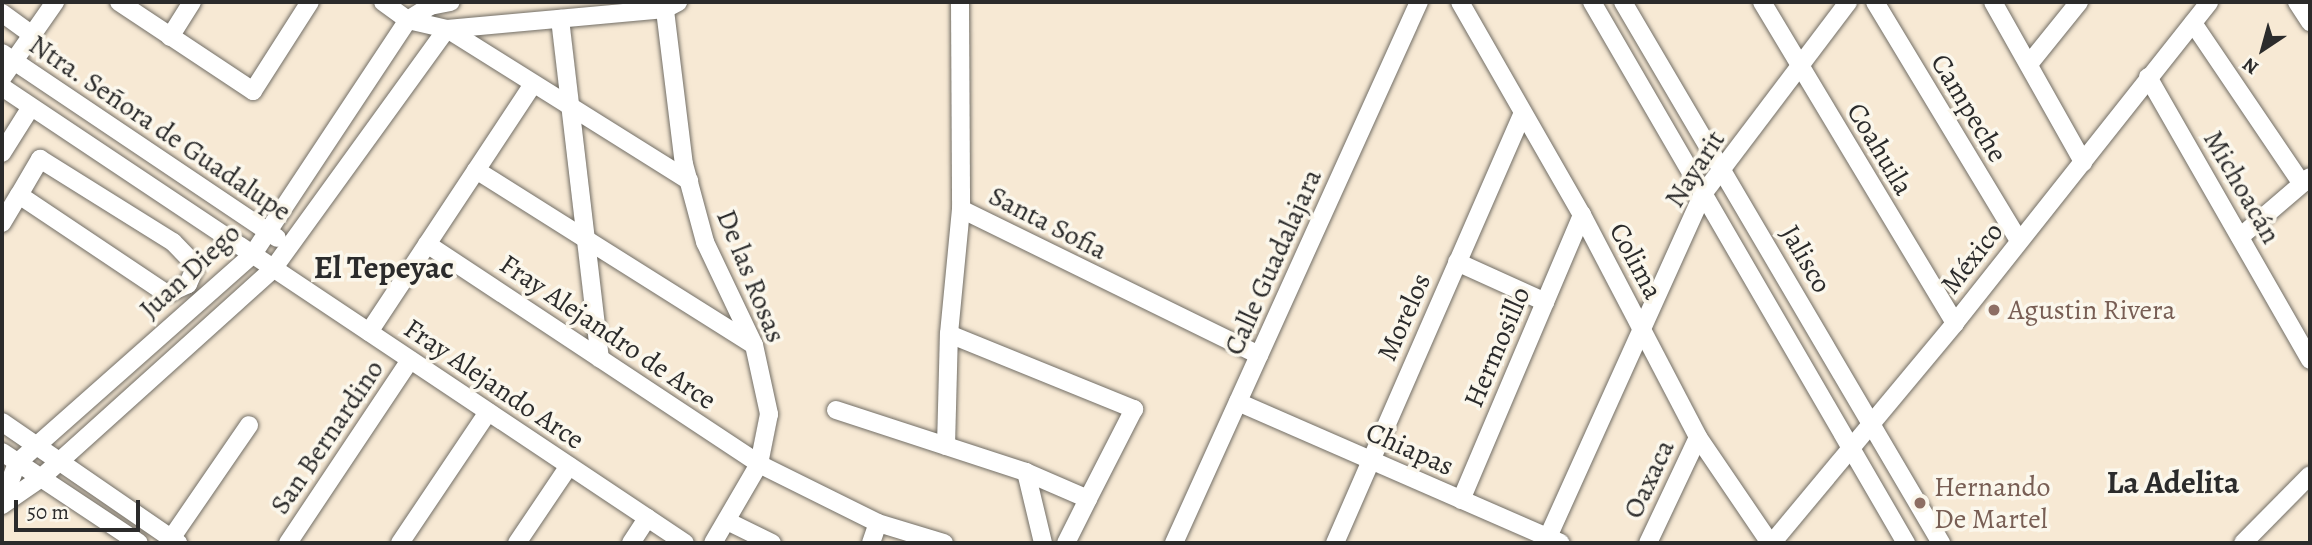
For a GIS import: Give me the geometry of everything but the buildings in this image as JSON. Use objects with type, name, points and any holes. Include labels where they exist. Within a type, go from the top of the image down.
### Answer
[{"type":"street","points":[[2,78],[7,57],[32,35],[55,2]]},
{"type":"street","points":[[120,2],[253,91],[310,2]]},
{"type":"street","points":[[170,37],[192,2]]},
{"type":"street","points":[[383,2],[408,20],[447,29],[561,19],[669,4]]},
{"type":"street","points":[[408,20],[446,2],[447,29]]},
{"type":"street","name":"Santa Sofia","points":[[960,2],[961,208],[1259,355]]},
{"type":"street","name":"Calle Guadalajara","points":[[1174,543],[1419,2]]},
{"type":"street","name":"Colima","points":[[1460,2],[1582,215],[1698,437],[1771,543]]},
{"type":"street","name":"Jalisco","points":[[1592,2],[1906,543]]},
{"type":"street","name":"Jalisco","points":[[1623,2],[1724,168],[1941,543]]},
{"type":"street","name":"Coahuila","points":[[1762,2],[1955,323]]},
{"type":"street","name":"Nayarit","points":[[1554,540],[1642,328],[1703,194],[1848,2]]},
{"type":"street","name":"Campeche","points":[[1875,2],[2019,241]]},
{"type":"street","points":[[1993,2],[2083,162]]},
{"type":"street","points":[[2029,64],[2080,2]]},
{"type":"street","name":"México","points":[[1771,543],[1955,323],[2209,2]]},
{"type":"street","points":[[2297,2],[2310,22]]},
{"type":"street","name":"De las Rosas","points":[[669,4],[689,181],[705,242],[754,345],[769,414],[759,464],[713,543]]},
{"type":"street","points":[[2,13],[32,35]]},
{"type":"street","points":[[561,19],[600,359]]},
{"type":"street","name":"Juan Diego","points":[[2,504],[18,463],[253,254],[408,20]]},
{"type":"street","points":[[2193,23],[2306,180],[2240,237]]},
{"type":"street","points":[[447,29],[689,181]]},
{"type":"street","name":"Juan Diego","points":[[2,504],[61,461],[273,269],[447,29]]},
{"type":"street","name":"Ntra. Señora de Guadalupe","points":[[7,57],[289,246]]},
{"type":"street","name":"Michoacán","points":[[2148,77],[2310,360]]},
{"type":"street","points":[[369,332],[533,84]]},
{"type":"street","name":"Ntra. Señora de Guadalupe","points":[[2,87],[273,269]]},
{"type":"street","points":[[2,153],[31,107]]},
{"type":"street","name":"Morelos","points":[[1335,543],[1523,113]]},
{"type":"street","points":[[2,223],[40,159],[173,242],[196,266],[188,284],[167,294],[19,195]]},
{"type":"street","points":[[476,170],[754,345]]},
{"type":"street","points":[[946,446],[949,334],[961,208]]},
{"type":"street","name":"Hermosillo","points":[[1461,500],[1582,215]]},
{"type":"street","name":"Fray Alejandro de Arce","points":[[427,244],[759,464],[878,523]]},
{"type":"street","points":[[1457,262],[1545,302]]},
{"type":"street","name":"Fray Alejando Arce","points":[[273,269],[685,543]]},
{"type":"street","points":[[949,334],[1134,409],[1066,543]]},
{"type":"street","name":"San Bernardino","points":[[288,543],[410,360]]},
{"type":"street","name":"Chiapas","points":[[1238,402],[1554,540]]},
{"type":"street","points":[[836,410],[1026,472],[1088,499]]},
{"type":"street","points":[[400,543],[488,412]]},
{"type":"street","points":[[2,422],[61,461],[172,542],[249,425]]},
{"type":"street","name":"Oaxaca","points":[[1648,543],[1698,437]]},
{"type":"street","points":[[2,452],[139,543]]},
{"type":"street","points":[[517,543],[569,466]]},
{"type":"street","points":[[1026,472],[1043,543]]},
{"type":"street","points":[[2243,543],[2310,475]]},
{"type":"street","points":[[631,543],[647,519]]},
{"type":"street","points":[[727,521],[772,543]]},
{"type":"street","points":[[871,543],[878,523],[944,543]]},
{"type":"place","name":"Agustin Rivera","points":[[1994,310]]},
{"type":"place","name":"Hernando De Martel","points":[[1920,503]]},
{"type":"district","name":"El Tepeyac","points":[[384,267]]},
{"type":"district","name":"La Adelita","points":[[2173,482]]}]
